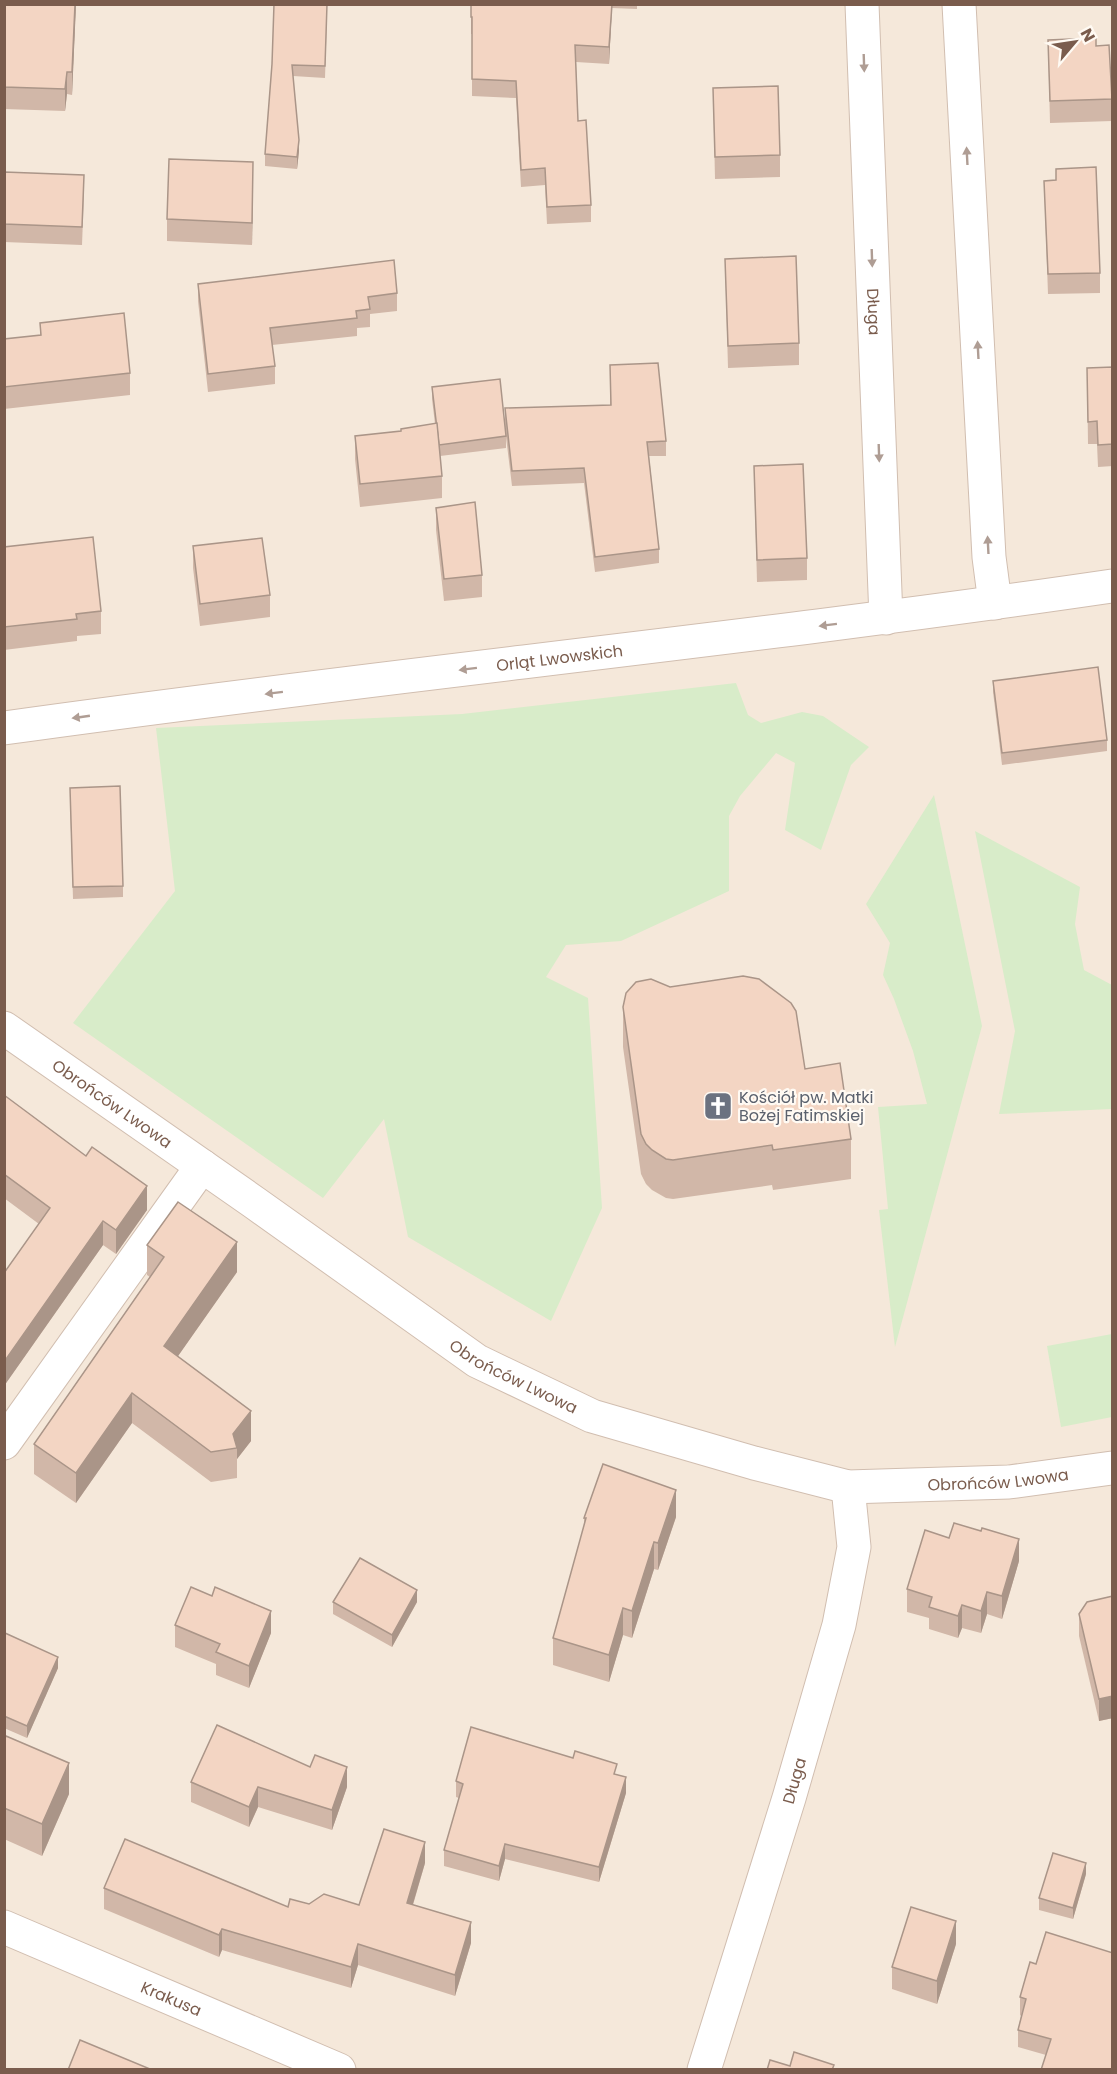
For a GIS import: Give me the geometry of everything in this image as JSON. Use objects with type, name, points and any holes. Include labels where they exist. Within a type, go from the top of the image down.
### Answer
[{"type":"street","name":"Długa","points":[[862,4],[886,618]]},
{"type":"street","points":[[959,4],[989,557],[995,603]]},
{"type":"street","name":"Orląt Lwowskich","points":[[4,728],[148,708],[886,618],[1113,586]]},
{"type":"street","name":"Obrońców Lwowa","points":[[4,1028],[477,1361],[592,1416],[754,1463],[848,1487],[1009,1482],[1113,1468]]},
{"type":"street","points":[[4,1443],[202,1166]]},
{"type":"street","name":"Długa","points":[[704,2070],[789,1798],[838,1625],[854,1547],[848,1487]]},
{"type":"street","name":"Krakusa","points":[[4,1927],[339,2070]]},
{"type":"shaded area","points":[[5,5],[1112,5],[1112,2069],[5,2069]]},
{"type":"green space","points":[[736,683],[748,715],[761,723],[802,712],[823,716],[869,747],[851,765],[821,850],[785,830],[795,763],[776,753],[740,796],[729,816],[729,891],[621,941],[566,945],[546,977],[588,998],[602,1208],[551,1321],[408,1237],[384,1119],[323,1198],[73,1023],[175,891],[156,728],[462,714]]},
{"type":"green space","points":[[934,795],[982,1026],[895,1347],[879,1210],[888,1209],[878,1107],[927,1104],[913,1051],[883,975],[890,943],[866,904]]},
{"type":"green space","points":[[975,831],[1080,887],[1075,924],[1084,970],[1112,985],[1112,1109],[999,1114],[1015,1031]]},
{"type":"green space","points":[[1112,1334],[1112,1417],[1061,1427],[1047,1346]]},
{"type":"building","points":[[4,4],[75,4],[72,72],[67,72],[65,89],[4,87]]},
{"type":"building","points":[[274,4],[327,4],[325,66],[292,65],[299,140],[297,157],[265,154]]},
{"type":"building","points":[[471,4],[612,4],[609,47],[575,45],[578,121],[586,120],[591,205],[547,207],[545,168],[521,170],[516,81],[472,79]]},
{"type":"building","points":[[1096,38],[1096,46],[1109,45],[1112,99],[1050,101],[1048,40]]},
{"type":"building","points":[[778,86],[780,155],[715,157],[713,88]]},
{"type":"building","points":[[169,159],[253,162],[252,223],[167,219]]},
{"type":"building","points":[[1096,167],[1100,273],[1048,274],[1044,181],[1056,180],[1056,169]]},
{"type":"building","points":[[4,172],[84,175],[82,227],[4,224]]},
{"type":"building","points":[[796,256],[799,343],[728,346],[725,259]]},
{"type":"building","points":[[394,260],[397,293],[368,297],[370,309],[356,311],[357,318],[270,328],[275,366],[208,374],[198,284]]},
{"type":"building","points":[[124,313],[130,373],[4,387],[4,339],[41,335],[40,323]]},
{"type":"building","points":[[658,363],[666,441],[647,442],[659,549],[595,557],[584,468],[512,471],[505,408],[611,405],[610,365]]},
{"type":"building","points":[[1113,367],[1113,444],[1098,445],[1097,421],[1088,422],[1087,368]]},
{"type":"building","points":[[500,379],[506,436],[439,445],[432,387]]},
{"type":"building","points":[[437,423],[442,476],[360,484],[355,436],[401,431],[401,429]]},
{"type":"building","points":[[803,464],[807,558],[757,560],[754,466]]},
{"type":"building","points":[[475,502],[482,575],[444,579],[436,508]]},
{"type":"building","points":[[93,537],[101,611],[76,614],[77,619],[4,627],[4,547]]},
{"type":"building","points":[[262,538],[270,595],[200,604],[193,546]]},
{"type":"building","points":[[1098,667],[1107,740],[1002,753],[993,681]]},
{"type":"building","points":[[120,786],[123,886],[73,887],[70,788]]},
{"type":"building","name":"Kościół pw. Matki Bożej Fatimskiej","points":[[743,976],[759,979],[791,1003],[796,1011],[805,1069],[840,1063],[851,1139],[773,1150],[772,1145],[673,1160],[666,1159],[646,1144],[641,1134],[623,1007],[626,993],[636,982],[651,979],[670,987]]},
{"type":"building","points":[[4,1095],[86,1156],[92,1147],[147,1186],[116,1230],[103,1221],[4,1362],[4,1273],[50,1208],[4,1174]]},
{"type":"building","points":[[178,1202],[237,1242],[164,1346],[251,1411],[233,1434],[237,1448],[211,1452],[132,1393],[76,1473],[34,1444],[164,1257],[147,1245]]},
{"type":"building","points":[[603,1464],[676,1490],[658,1543],[654,1542],[632,1611],[623,1608],[609,1655],[553,1638],[586,1518],[584,1518]]},
{"type":"building","points":[[954,1523],[981,1531],[982,1528],[1019,1539],[1002,1596],[987,1592],[981,1611],[962,1605],[958,1616],[929,1607],[932,1597],[907,1589],[925,1530],[949,1538]]},
{"type":"building","points":[[360,1558],[417,1590],[392,1635],[333,1602]]},
{"type":"building","points":[[191,1587],[212,1596],[215,1587],[271,1611],[249,1666],[216,1652],[220,1644],[175,1625]]},
{"type":"building","points":[[1113,1596],[1113,1696],[1099,1699],[1079,1614],[1087,1602]]},
{"type":"building","points":[[5,1633],[58,1657],[27,1726],[4,1716]]},
{"type":"building","points":[[217,1725],[310,1767],[315,1755],[347,1767],[332,1810],[258,1787],[249,1807],[191,1782]]},
{"type":"building","points":[[471,1727],[573,1758],[575,1751],[617,1764],[614,1774],[626,1777],[599,1867],[505,1844],[499,1866],[444,1850],[463,1784],[456,1781]]},
{"type":"building","points":[[6,1736],[69,1763],[42,1824],[4,1808],[4,1740]]},
{"type":"building","points":[[384,1829],[425,1842],[407,1903],[471,1922],[455,1975],[358,1944],[351,1967],[222,1929],[219,1935],[104,1888],[125,1839],[288,1907],[290,1899],[309,1904],[324,1894],[359,1905]]},
{"type":"building","points":[[1053,1853],[1086,1863],[1073,1908],[1039,1898]]},
{"type":"building","points":[[911,1907],[956,1921],[937,1981],[892,1967]]},
{"type":"building","points":[[1046,1932],[1113,1953],[1113,2070],[1041,2070],[1051,2039],[1018,2030],[1026,1999],[1020,1997],[1030,1962],[1036,1964]]},
{"type":"building","points":[[80,2040],[150,2069],[150,2070],[68,2070]]},
{"type":"building","points":[[794,2052],[834,2065],[832,2070],[767,2070],[770,2060],[790,2066]]},
{"type":"place","name":"Kościół pw. Matki Bożej Fatimskiej","points":[[718,1106]]}]
